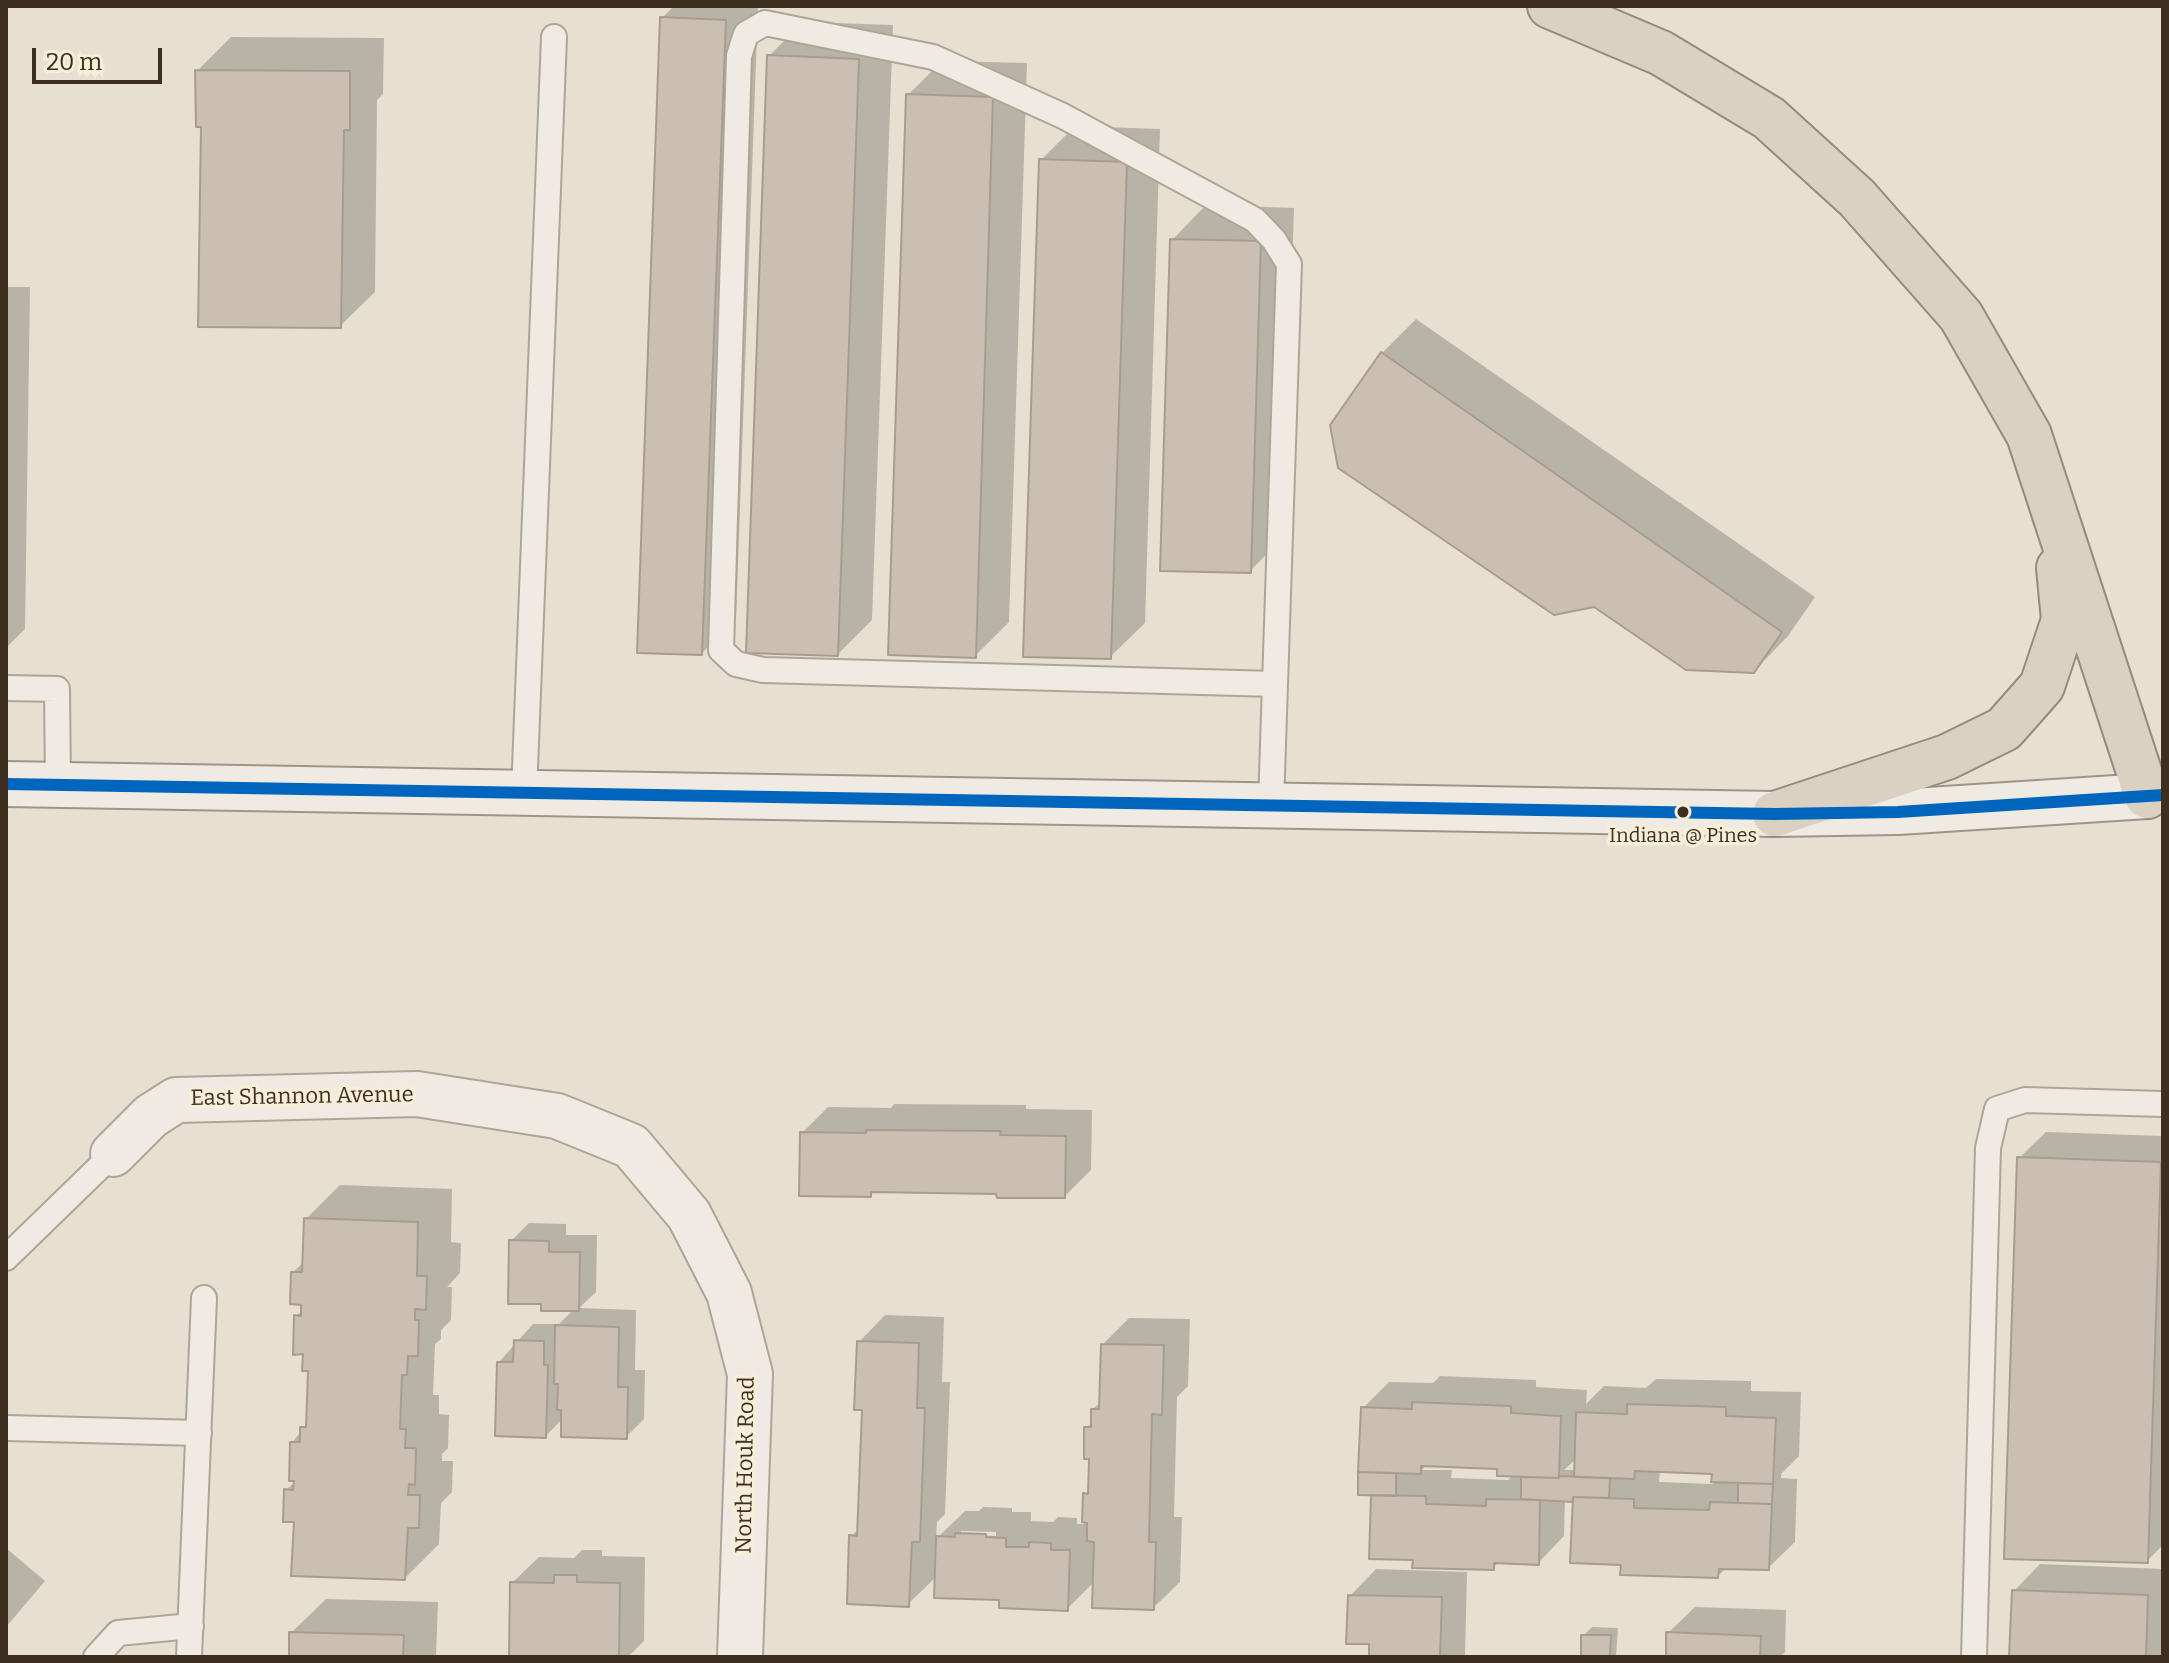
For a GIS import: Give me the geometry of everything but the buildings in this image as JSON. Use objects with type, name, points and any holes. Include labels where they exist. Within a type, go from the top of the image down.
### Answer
[{"type":"highway","points":[[1550,6],[1661,53],[1769,118],[1857,198],[1961,316],[2029,435],[2147,796]]},
{"type":"highway","points":[[1775,814],[1947,757],[2004,729],[2042,686],[2064,620],[2053,506]]},
{"type":"main road","points":[[6,784],[1775,814],[1898,812],[2147,796]]},
{"type":"main road","name":"East Shannon Avenue","points":[[113,1154],[151,1116],[176,1100],[417,1094],[557,1116]]},
{"type":"main road","name":"North Houk Road","points":[[557,1116],[631,1146],[689,1215],[729,1293],[750,1374],[740,1657]]},
{"type":"lane","points":[[1271,805],[1289,264],[1274,240],[1255,220],[1063,116],[933,57],[765,23],[746,34],[739,56],[721,650],[736,664],[763,670],[1275,684]]},
{"type":"lane","points":[[524,793],[554,37]]},
{"type":"lane","points":[[6,688],[57,689],[58,785]]},
{"type":"lane","points":[[1974,1657],[1988,1148],[1997,1109],[2025,1100],[2163,1104]]},
{"type":"lane","points":[[6,1258],[113,1154]]},
{"type":"lane","points":[[189,1657],[204,1298]]},
{"type":"lane","points":[[6,1428],[199,1433]]},
{"type":"lane","points":[[96,1657],[118,1633],[191,1626]]},
{"type":"transit line","points":[[6,784],[1775,814],[1898,812],[2163,795]]},
{"type":"place","name":"Indiana @ Pines","points":[[1683,812]]}]
